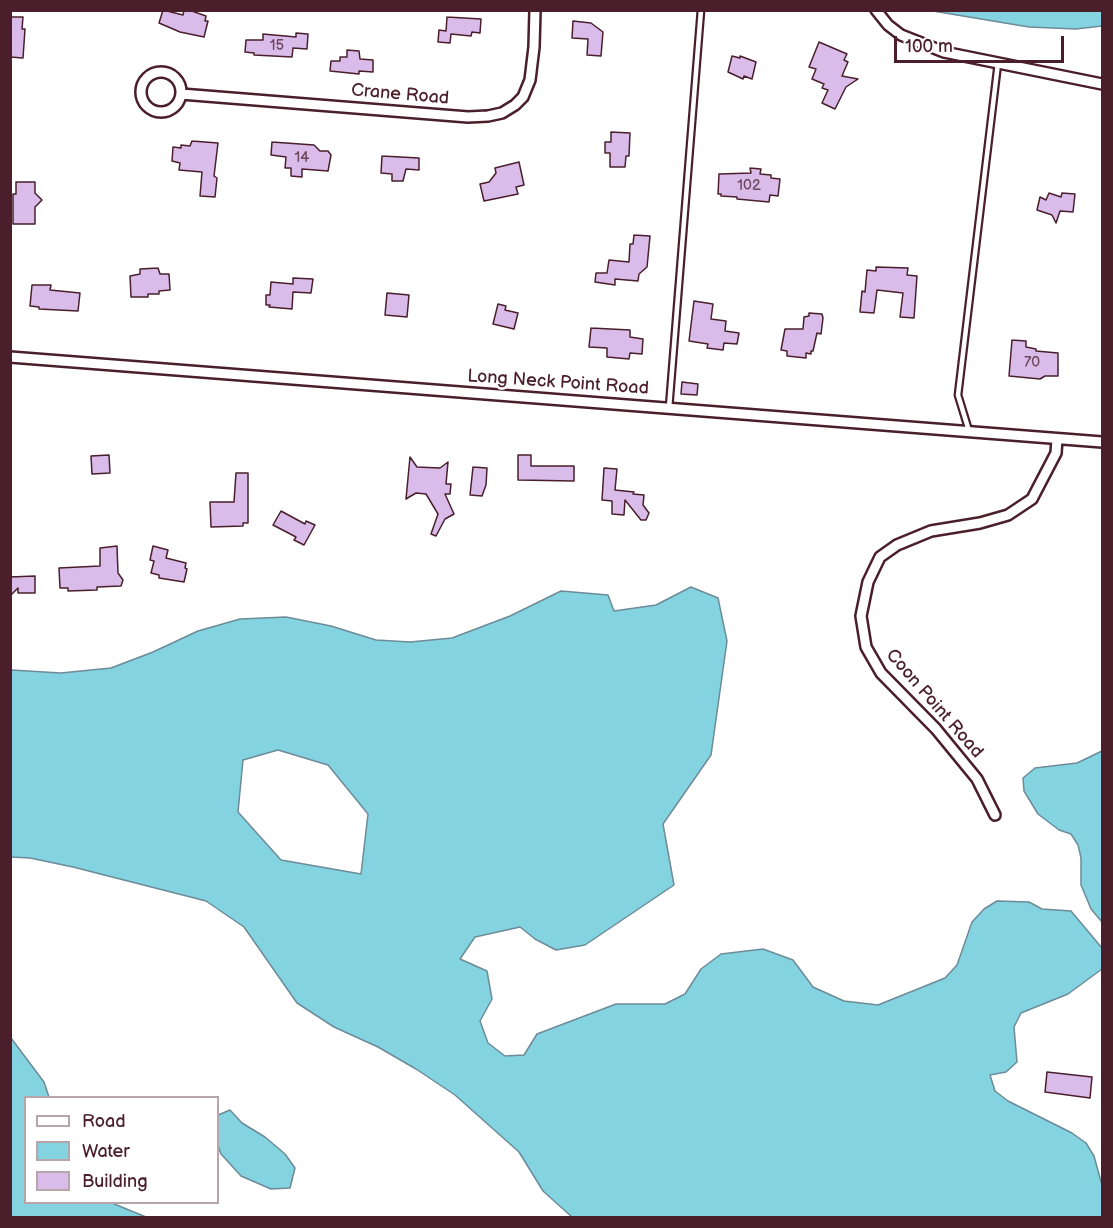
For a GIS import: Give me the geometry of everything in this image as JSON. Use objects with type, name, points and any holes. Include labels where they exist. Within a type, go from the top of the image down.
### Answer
[{"type":"street","name":"Crane Road","points":[[181,94],[468,117],[502,113],[523,97],[530,80],[535,10]]},
{"type":"street","points":[[876,10],[895,30],[917,42],[944,52],[1102,84]]},
{"type":"street","points":[[162,72],[176,79],[181,94],[174,108],[159,112],[145,105],[140,91],[147,77],[162,72]]},
{"type":"street","name":"Long Neck Point Road","points":[[10,357],[1102,442]]},
{"type":"street","name":"Coon Point Road","points":[[995,815],[977,779],[936,729],[881,672],[866,647],[861,616],[868,582],[880,557],[897,545],[931,531],[980,523],[1008,515],[1032,499],[1056,453],[1057,439]]},
{"type":"lane","points":[[669,408],[701,10]]},
{"type":"lane","points":[[969,432],[958,395],[998,63]]},
{"type":"water","points":[[933,11],[1102,11],[1102,26],[1076,29],[1029,27]]},
{"type":"water","points":[[691,587],[718,598],[727,641],[711,755],[663,824],[674,885],[585,945],[556,950],[535,939],[520,927],[475,937],[460,959],[487,971],[492,999],[480,1021],[488,1043],[505,1056],[524,1055],[537,1034],[616,1004],[665,1004],[685,994],[701,969],[721,954],[763,949],[793,960],[813,987],[844,1001],[878,1005],[945,978],[957,965],[972,922],[984,909],[997,901],[1029,902],[1042,909],[1071,911],[1102,948],[1102,969],[1068,994],[1021,1013],[1014,1027],[1017,1062],[1006,1072],[990,1075],[995,1091],[1008,1101],[1072,1133],[1086,1143],[1094,1156],[1102,1185],[1102,1217],[572,1217],[543,1191],[519,1152],[455,1095],[416,1069],[378,1047],[334,1027],[297,1003],[244,927],[206,901],[73,867],[30,858],[11,857],[11,670],[61,673],[111,668],[198,631],[240,619],[286,617],[331,626],[376,640],[410,642],[452,638],[510,616],[561,591],[608,595],[614,611],[656,605]],"holes":[[[278,750],[328,765],[368,814],[361,874],[281,860],[238,812],[243,760]]]},
{"type":"water","points":[[1102,751],[1102,922],[1091,909],[1081,885],[1081,858],[1078,845],[1071,834],[1059,830],[1038,814],[1024,791],[1023,778],[1035,768],[1077,763]]},
{"type":"water","points":[[11,1038],[44,1082],[49,1096],[24,1096],[24,1204],[114,1204],[146,1217],[11,1217]]},
{"type":"water","points":[[230,1110],[242,1123],[265,1137],[285,1154],[295,1168],[290,1188],[271,1189],[241,1176],[219,1149],[219,1115]]},
{"type":"building","points":[[163,10],[183,15],[184,10],[189,10],[206,16],[205,21],[208,21],[204,37],[180,32],[159,23]]},
{"type":"building","points":[[10,17],[23,17],[22,29],[25,29],[23,58],[10,57]]},
{"type":"building","points":[[447,17],[481,19],[480,33],[472,32],[471,36],[451,34],[450,43],[438,42],[439,30],[446,31]]},
{"type":"building","points":[[573,21],[591,23],[603,32],[601,56],[587,55],[588,39],[572,38]]},
{"type":"building","points":[[296,33],[308,34],[307,49],[293,48],[292,57],[254,55],[254,53],[245,52],[246,40],[263,40],[263,34],[296,37]]},
{"type":"building","points":[[819,42],[847,54],[844,60],[848,62],[842,76],[858,79],[846,87],[835,109],[822,103],[828,90],[822,88],[824,84],[812,79],[816,69],[809,67]]},
{"type":"building","points":[[347,50],[359,51],[360,59],[373,60],[373,72],[359,71],[359,74],[330,71],[331,61],[340,61],[340,57],[347,57]]},
{"type":"building","points":[[732,56],[740,58],[740,56],[756,62],[752,79],[744,76],[743,79],[728,72]]},
{"type":"building","points":[[611,132],[630,133],[629,156],[626,156],[625,167],[610,167],[610,153],[605,153],[605,142],[611,142]]},
{"type":"building","points":[[192,141],[218,143],[214,176],[217,178],[215,197],[200,196],[202,172],[179,170],[180,163],[172,161],[173,147],[190,146]]},
{"type":"building","points":[[272,142],[314,145],[320,151],[328,151],[331,155],[328,171],[302,169],[302,177],[291,176],[291,168],[285,168],[286,157],[271,155]]},
{"type":"building","points":[[382,156],[419,158],[419,170],[406,169],[403,181],[392,181],[392,174],[381,173]]},
{"type":"building","points":[[519,162],[524,185],[516,187],[518,194],[484,201],[480,184],[489,182],[496,173],[495,168]]},
{"type":"building","points":[[750,168],[761,169],[760,174],[780,179],[778,196],[770,195],[769,202],[737,199],[737,197],[718,194],[719,174],[751,173]]},
{"type":"building","points":[[16,182],[35,182],[35,193],[42,200],[35,207],[35,224],[13,224],[13,194],[16,194]]},
{"type":"building","points":[[1049,193],[1061,197],[1062,193],[1075,194],[1073,212],[1060,211],[1056,223],[1052,215],[1037,210],[1040,197],[1046,200]]},
{"type":"building","points":[[634,235],[650,236],[647,267],[639,274],[638,281],[615,279],[615,285],[595,282],[596,273],[607,273],[609,260],[629,262],[630,244],[633,244]]},
{"type":"building","points":[[876,267],[908,268],[907,275],[917,276],[914,318],[900,317],[903,293],[877,290],[874,313],[860,312],[867,270],[876,271]]},
{"type":"building","points":[[158,268],[160,274],[169,274],[170,290],[159,291],[159,294],[148,294],[148,297],[131,297],[130,276],[140,274],[140,269]]},
{"type":"building","points":[[293,278],[313,279],[311,293],[293,292],[292,309],[266,305],[266,295],[270,295],[271,282],[293,284]]},
{"type":"building","points":[[32,285],[51,285],[50,290],[80,293],[78,311],[39,309],[39,307],[30,306]]},
{"type":"building","points":[[387,293],[409,295],[407,317],[385,315]]},
{"type":"building","points":[[694,301],[713,304],[711,319],[726,321],[725,331],[739,333],[737,344],[724,343],[723,350],[707,348],[708,344],[689,341]]},
{"type":"building","points":[[498,304],[506,306],[505,310],[518,313],[514,329],[493,324]]},
{"type":"building","points":[[809,313],[822,314],[823,318],[821,334],[817,333],[813,351],[811,354],[806,353],[806,358],[787,356],[787,351],[781,350],[785,329],[803,329],[804,317],[809,316]]},
{"type":"building","points":[[591,328],[630,330],[630,337],[643,339],[642,354],[630,353],[629,359],[607,357],[607,348],[589,347]]},
{"type":"building","points":[[1012,340],[1026,341],[1026,347],[1036,349],[1036,351],[1058,353],[1058,376],[1045,376],[1040,379],[1009,376]]},
{"type":"building","points":[[682,382],[698,384],[697,395],[681,394]]},
{"type":"building","points":[[109,455],[110,473],[92,474],[91,456]]},
{"type":"building","points":[[518,455],[531,455],[531,466],[574,466],[574,481],[518,480]]},
{"type":"building","points":[[410,457],[417,467],[440,468],[448,462],[446,484],[451,484],[450,494],[445,494],[454,514],[445,519],[436,536],[431,534],[438,514],[426,494],[416,493],[406,499]]},
{"type":"building","points":[[473,467],[487,468],[486,485],[482,496],[470,495]]},
{"type":"building","points":[[604,468],[617,469],[615,490],[644,495],[643,505],[649,513],[646,520],[641,520],[625,500],[624,515],[612,514],[612,501],[602,500]]},
{"type":"building","points":[[236,473],[248,473],[248,523],[243,523],[243,526],[211,527],[210,502],[234,502]]},
{"type":"building","points":[[281,511],[305,524],[306,521],[315,525],[304,545],[294,540],[296,537],[273,525]]},
{"type":"building","points":[[117,546],[118,573],[123,580],[121,586],[68,591],[68,588],[60,588],[59,568],[100,566],[100,548]]},
{"type":"building","points":[[153,546],[168,550],[166,558],[186,563],[184,582],[159,578],[159,575],[151,573],[154,561],[150,560]]},
{"type":"building","points":[[35,576],[35,593],[18,593],[18,588],[10,596],[10,577]]},
{"type":"building","points":[[1047,1072],[1092,1077],[1090,1098],[1045,1092]]}]
